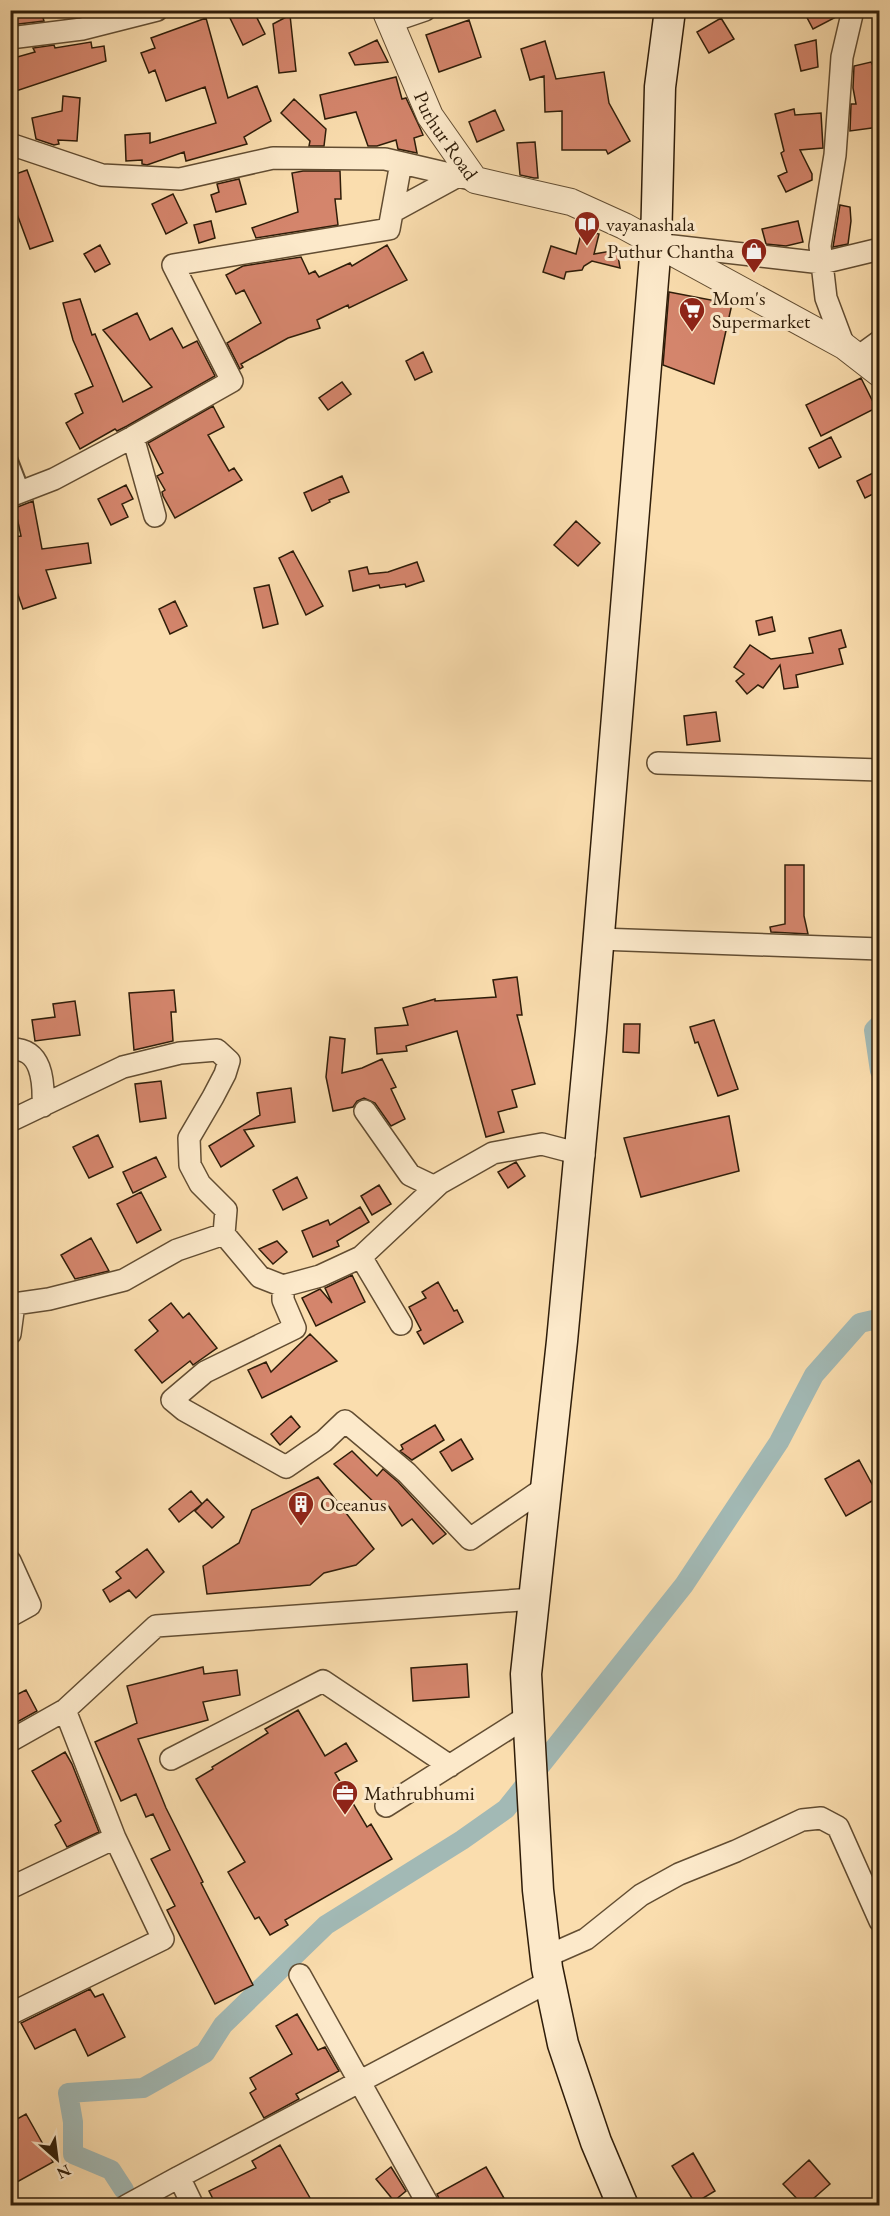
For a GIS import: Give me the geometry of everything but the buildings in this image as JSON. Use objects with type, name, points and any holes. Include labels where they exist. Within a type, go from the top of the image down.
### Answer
[{"type":"main road","points":[[623,2205],[596,2142],[563,2044],[548,1969],[538,1890],[526,1674],[582,1154],[656,244],[660,87],[670,10]]},
{"type":"street","points":[[10,38],[82,29],[156,10]]},
{"type":"street","points":[[387,16],[425,10]]},
{"type":"street","points":[[853,10],[842,57],[834,155],[819,246],[826,298],[851,352],[879,340]]},
{"type":"street","name":"Puthur Road","points":[[387,16],[430,116],[466,178],[571,202],[656,244],[851,352],[879,374]]},
{"type":"street","points":[[10,144],[102,175],[180,180],[273,158],[385,159],[466,178]]},
{"type":"street","points":[[17,494],[54,479],[232,381],[173,265],[389,229],[401,163]]},
{"type":"street","points":[[392,212],[466,178]]},
{"type":"street","points":[[656,244],[822,263],[879,249]]},
{"type":"street","points":[[133,437],[155,516]]},
{"type":"street","points":[[658,763],[879,770]]},
{"type":"street","points":[[598,939],[879,949]]},
{"type":"street","points":[[10,1050],[22,1049],[32,1054],[39,1068],[44,1089],[43,1106]]},
{"type":"street","points":[[10,1121],[123,1067],[180,1053],[217,1050],[229,1061],[225,1074],[189,1138],[190,1165],[200,1184],[226,1210],[224,1234],[260,1277],[283,1286],[320,1276],[361,1257],[435,1187],[493,1154],[542,1144],[582,1154]]},
{"type":"street","points":[[365,1111],[410,1175],[435,1187]]},
{"type":"street","points":[[10,1334],[14,1304],[49,1299],[124,1280],[177,1250],[224,1234]]},
{"type":"street","points":[[361,1257],[401,1324]]},
{"type":"street","points":[[283,1286],[283,1300],[295,1328],[205,1372],[172,1400],[184,1410],[286,1467],[324,1441],[345,1421],[407,1473],[470,1539],[546,1487]]},
{"type":"street","points":[[10,1561],[30,1605],[10,1616]]},
{"type":"street","points":[[10,1741],[65,1710],[156,1626],[534,1599]]},
{"type":"street","points":[[171,1760],[323,1680],[450,1766]]},
{"type":"street","points":[[10,2014],[163,1939],[115,1838],[65,1710]]},
{"type":"street","points":[[387,1806],[528,1718]]},
{"type":"street","points":[[126,2205],[360,2082],[548,1969],[641,1895],[679,1874],[736,1851],[802,1820],[821,1818],[838,1827],[879,1921]]},
{"type":"street","points":[[10,1888],[115,1838]]},
{"type":"street","points":[[300,1975],[429,2205]]},
{"type":"street","points":[[179,2177],[193,2205]]},
{"type":"lane","points":[[10,455],[17,494]]},
{"type":"waterway","points":[[880,1024],[874,1030],[880,1071]]},
{"type":"waterway","points":[[124,2190],[111,2170],[73,2154],[73,2122],[68,2093],[143,2088],[205,2053],[223,2025],[326,1925],[462,1840],[506,1809],[684,1585],[779,1442],[814,1375],[860,1323],[873,1320],[880,1324]]},
{"type":"place","name":"vayanashala","points":[[587,247]]},
{"type":"place","name":"Puthur Chantha","points":[[754,274]]},
{"type":"place","name":"Mom's Supermarket","points":[[692,333]]},
{"type":"place","name":"Oceanus","points":[[301,1527]]},
{"type":"place","name":"Mathrubhumi","points":[[345,1816]]}]
